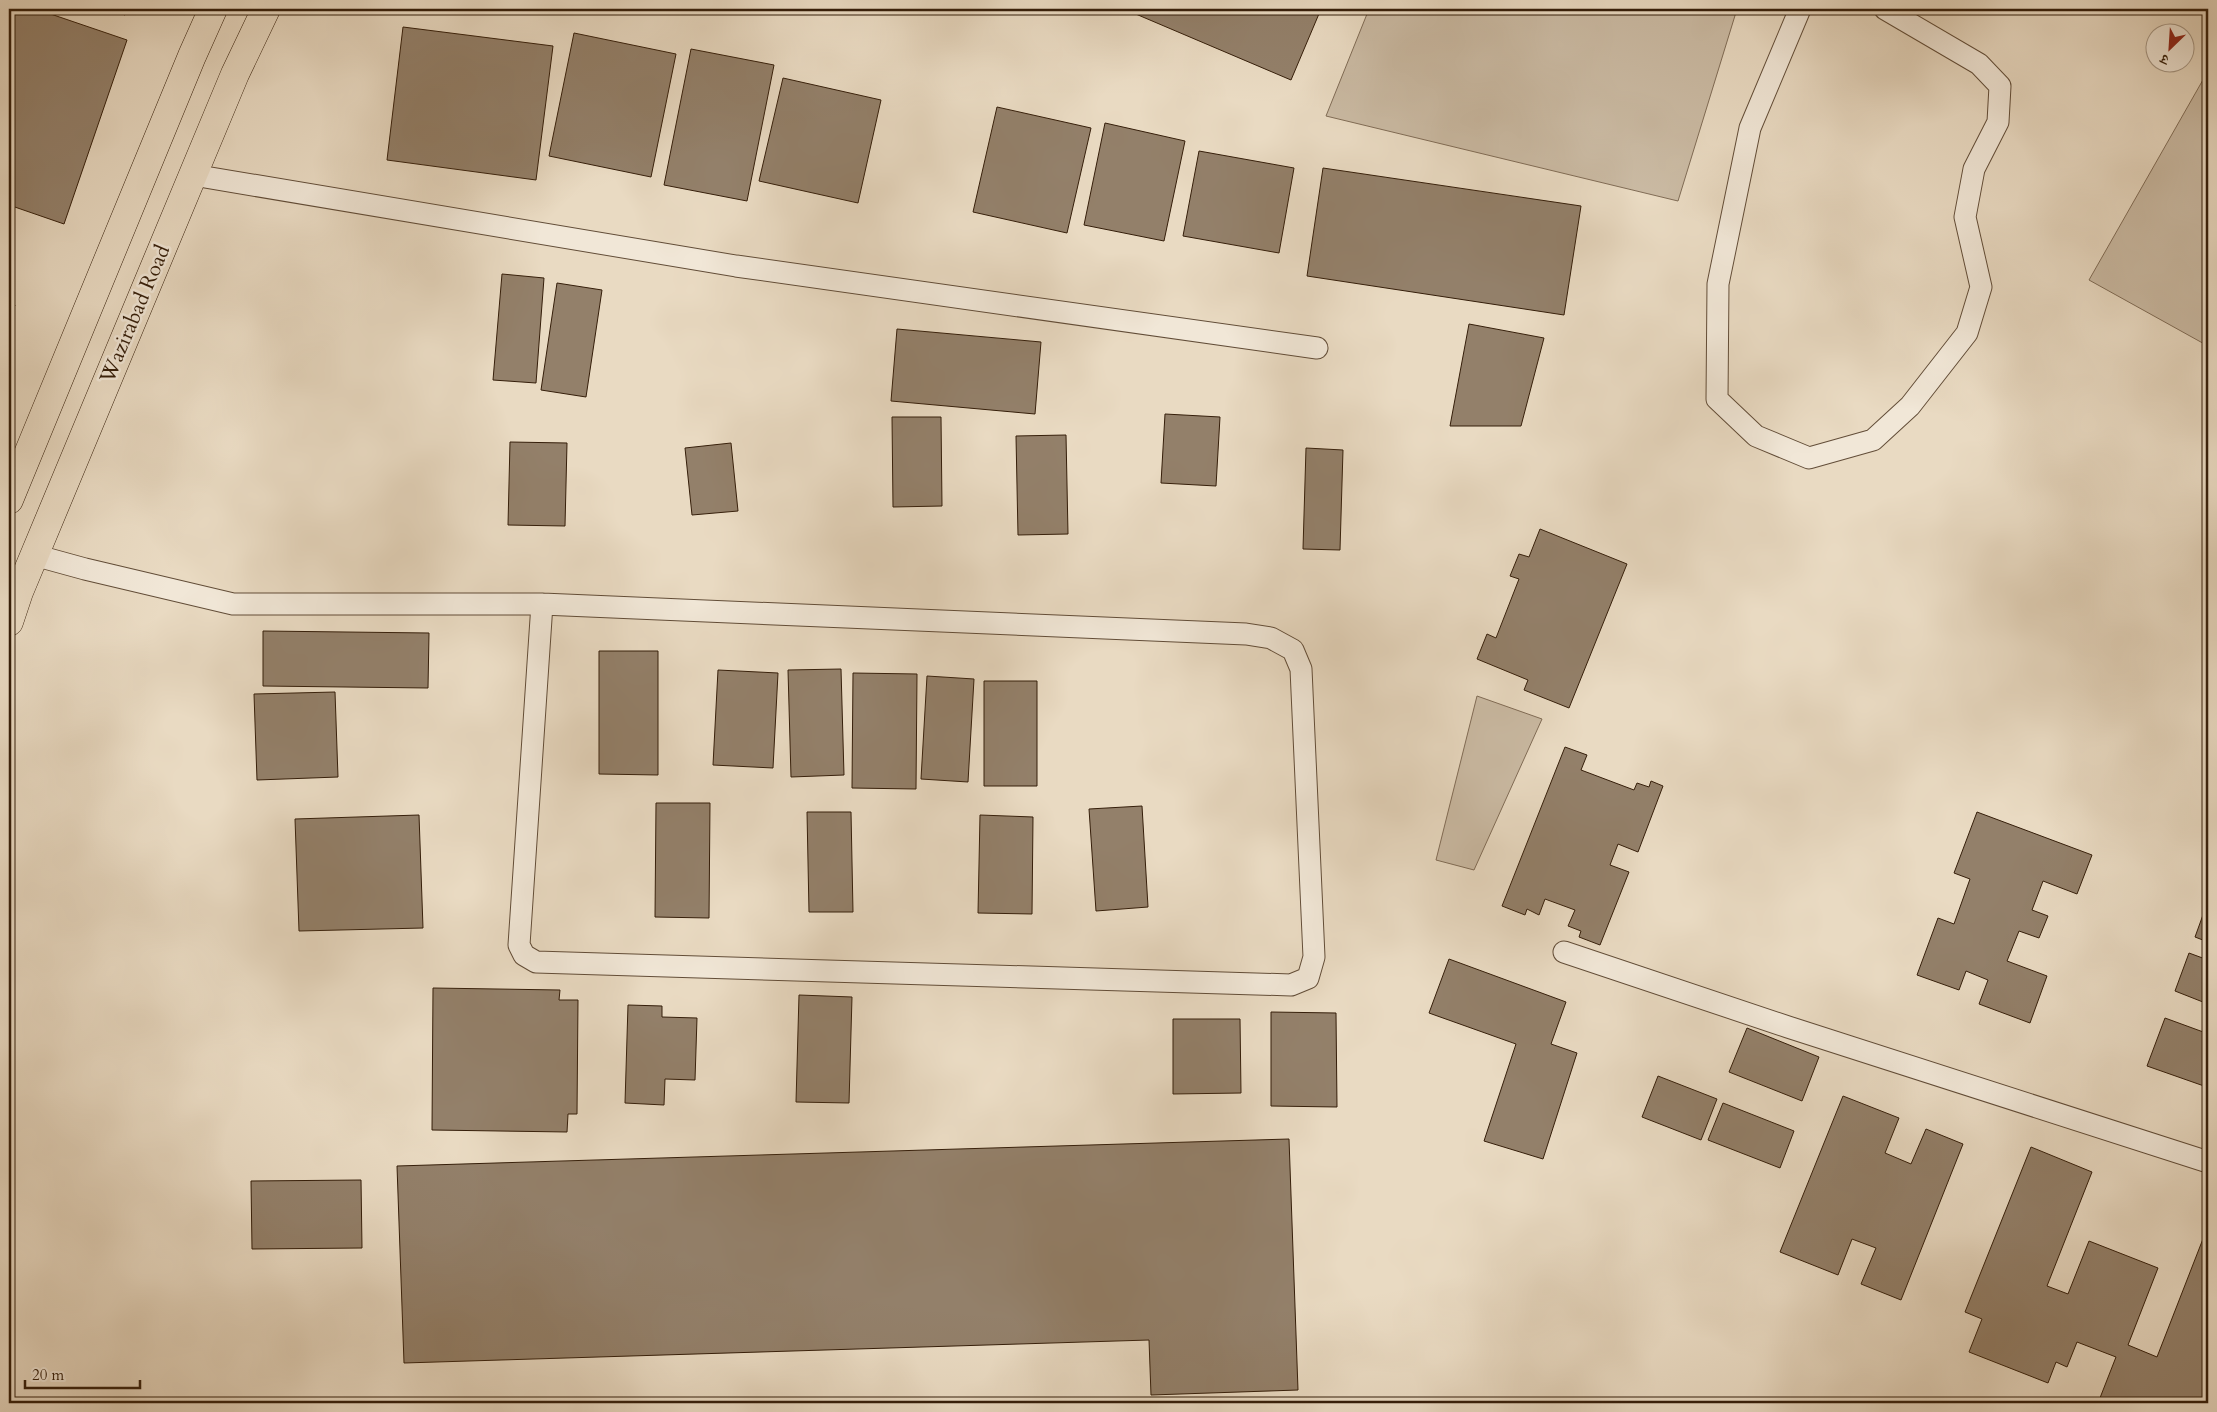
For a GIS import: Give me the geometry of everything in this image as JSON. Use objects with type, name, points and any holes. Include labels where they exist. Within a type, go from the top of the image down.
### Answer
[{"type":"highway","points":[[9,500],[213,9]]},
{"type":"highway","name":"Wazirabad Road","points":[[9,622],[34,555],[235,74],[266,9]]},
{"type":"lane","points":[[1800,9],[1750,128],[1718,284],[1717,399],[1756,436],[1809,458],[1873,440],[1910,406],[1967,333],[1981,288],[1965,217],[1974,169],[1998,122],[2000,86],[1979,64],[1885,9]]},
{"type":"lane","points":[[193,175],[736,266],[1317,348]]},
{"type":"lane","points":[[34,555],[86,570],[233,604],[542,604],[1236,634],[1271,638],[1293,650],[1301,669],[1314,957],[1308,978],[1291,985],[536,962],[524,956],[519,945],[542,604]]},
{"type":"lane","points":[[1564,952],[1788,1027],[2208,1162]]},
{"type":"shaded area","points":[[1369,9],[1737,9],[1678,201],[1326,116]]},
{"type":"shaded area","points":[[2208,71],[2208,346],[2089,280]]},
{"type":"shaded area","points":[[1477,696],[1542,719],[1474,870],[1436,860]]},
{"type":"building","points":[[9,9],[36,9],[127,40],[64,224],[9,205]]},
{"type":"building","points":[[108,9],[127,9],[125,15]]},
{"type":"building","points":[[1124,9],[1321,9],[1291,80]]},
{"type":"building","points":[[403,27],[553,46],[536,180],[387,160]]},
{"type":"building","points":[[574,33],[676,54],[651,177],[549,156]]},
{"type":"building","points":[[691,49],[774,65],[747,201],[664,185]]},
{"type":"building","points":[[783,78],[881,100],[858,203],[759,181]]},
{"type":"building","points":[[997,107],[1091,128],[1067,233],[973,212]]},
{"type":"building","points":[[1105,123],[1185,141],[1164,241],[1084,225]]},
{"type":"building","points":[[1199,151],[1294,168],[1279,253],[1183,236]]},
{"type":"building","points":[[1323,168],[1581,206],[1564,315],[1307,276]]},
{"type":"building","points":[[502,274],[544,278],[536,383],[493,380]]},
{"type":"building","points":[[557,283],[602,290],[586,397],[541,390]]},
{"type":"building","points":[[9,303],[15,305],[9,323]]},
{"type":"building","points":[[1469,324],[1544,338],[1521,426],[1450,426]]},
{"type":"building","points":[[897,329],[1041,342],[1035,414],[891,401]]},
{"type":"building","points":[[1165,414],[1220,417],[1216,486],[1161,483]]},
{"type":"building","points":[[892,417],[941,417],[942,506],[893,507]]},
{"type":"building","points":[[1066,435],[1068,534],[1018,535],[1016,436]]},
{"type":"building","points":[[510,442],[567,443],[565,526],[508,525]]},
{"type":"building","points":[[731,443],[738,511],[692,515],[685,448]]},
{"type":"building","points":[[1306,448],[1343,450],[1340,550],[1303,549]]},
{"type":"building","points":[[1540,529],[1627,564],[1569,708],[1524,690],[1528,680],[1477,659],[1487,634],[1496,638],[1519,579],[1510,576],[1519,554],[1529,557]]},
{"type":"building","points":[[263,631],[429,633],[428,688],[263,686]]},
{"type":"building","points":[[599,651],[658,651],[658,775],[599,774]]},
{"type":"building","points":[[841,669],[844,775],[791,777],[788,670]]},
{"type":"building","points":[[718,670],[778,673],[773,768],[713,765]]},
{"type":"building","points":[[853,673],[917,674],[916,789],[852,788]]},
{"type":"building","points":[[927,676],[974,679],[968,782],[921,779]]},
{"type":"building","points":[[984,681],[1037,681],[1037,786],[984,786]]},
{"type":"building","points":[[335,692],[338,777],[257,780],[254,694]]},
{"type":"building","points":[[1565,747],[1587,755],[1581,770],[1634,790],[1637,783],[1649,787],[1651,781],[1663,786],[1638,852],[1618,844],[1610,865],[1629,872],[1600,945],[1579,937],[1581,931],[1568,926],[1575,910],[1545,899],[1539,915],[1527,909],[1525,915],[1502,906]]},
{"type":"building","points":[[656,803],[710,803],[709,918],[655,917]]},
{"type":"building","points":[[1142,806],[1148,907],[1096,911],[1089,809]]},
{"type":"building","points":[[807,812],[851,812],[853,912],[809,912]]},
{"type":"building","points":[[1977,812],[2092,855],[2077,894],[2043,881],[2032,910],[2048,916],[2039,938],[2019,931],[2007,961],[2047,976],[2030,1023],[1979,1004],[1988,980],[1966,971],[1959,990],[1917,975],[1938,918],[1954,924],[1970,879],[1954,873]]},
{"type":"building","points":[[419,815],[423,928],[299,931],[295,819]]},
{"type":"building","points":[[980,815],[1033,817],[1032,914],[978,913]]},
{"type":"building","points":[[2208,901],[2208,942],[2195,937]]},
{"type":"building","points":[[2189,953],[2208,960],[2208,1004],[2175,991]]},
{"type":"building","points":[[1449,959],[1566,1002],[1551,1044],[1577,1053],[1543,1159],[1484,1141],[1516,1044],[1429,1013]]},
{"type":"building","points":[[433,988],[560,990],[559,1000],[578,1000],[577,1114],[568,1114],[567,1132],[432,1130]]},
{"type":"building","points":[[799,995],[852,997],[849,1103],[796,1102]]},
{"type":"building","points":[[628,1005],[662,1006],[662,1017],[697,1018],[695,1080],[665,1079],[664,1105],[625,1103]]},
{"type":"building","points":[[1271,1012],[1336,1013],[1337,1107],[1271,1106]]},
{"type":"building","points":[[2165,1018],[2206,1033],[2208,1026],[2208,1074],[2204,1086],[2147,1066]]},
{"type":"building","points":[[1173,1019],[1240,1019],[1241,1093],[1173,1094]]},
{"type":"building","points":[[1747,1028],[1819,1057],[1802,1101],[1729,1072]]},
{"type":"building","points":[[1658,1076],[1717,1099],[1701,1140],[1642,1117]]},
{"type":"building","points":[[1843,1096],[1899,1118],[1885,1153],[1911,1164],[1926,1129],[1963,1144],[1901,1300],[1861,1284],[1876,1248],[1852,1239],[1838,1275],[1780,1252]]},
{"type":"building","points":[[1723,1103],[1794,1131],[1780,1168],[1708,1140]]},
{"type":"building","points":[[1289,1139],[1298,1390],[1151,1395],[1149,1340],[404,1363],[397,1166]]},
{"type":"building","points":[[2031,1147],[2092,1172],[2047,1286],[2068,1294],[2089,1241],[2158,1268],[2128,1345],[2157,1357],[2208,1226],[2208,1403],[2098,1403],[2116,1357],[2077,1342],[2067,1367],[2056,1362],[2048,1383],[1969,1352],[1982,1319],[1965,1312]]},
{"type":"building","points":[[361,1180],[362,1248],[252,1249],[251,1181]]}]
